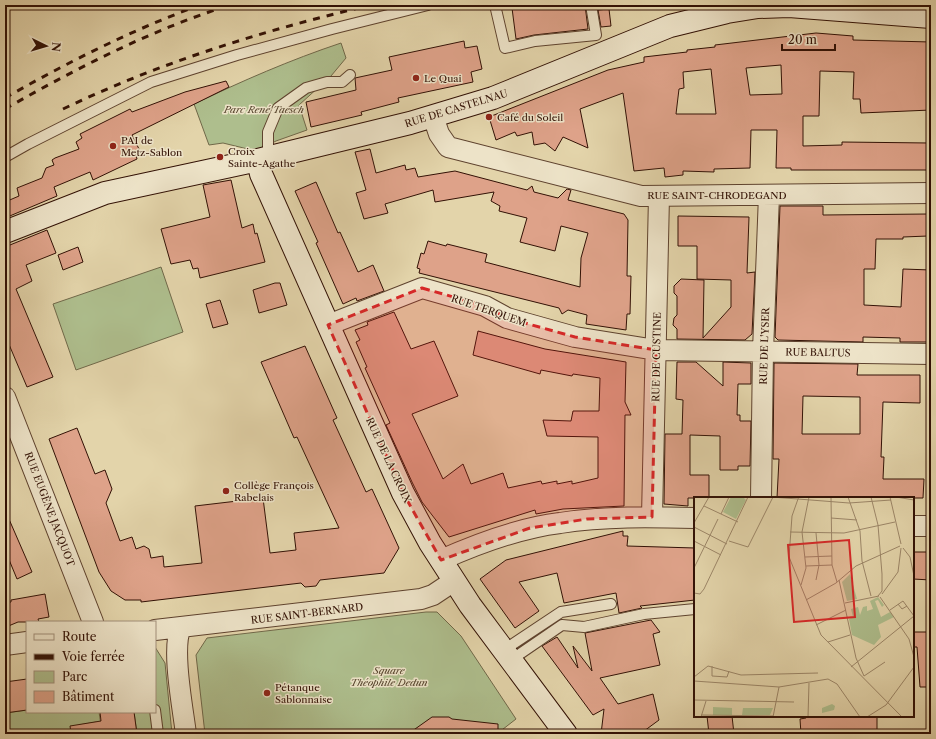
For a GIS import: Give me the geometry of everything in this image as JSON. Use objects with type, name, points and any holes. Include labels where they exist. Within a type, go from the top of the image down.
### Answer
[{"type":"street","name":"RUE DE CASTELNAU","points":[[5,232],[105,193],[264,159],[433,116],[494,98],[670,26],[727,12],[758,7],[789,6],[931,17]]},
{"type":"street","name":"RUE SAINT-CHRODEGAND","points":[[433,116],[439,134],[448,147],[641,196],[931,193]]},
{"type":"street","name":"RUE DE LA CROIX","points":[[264,159],[261,174],[403,493],[454,582],[566,734]]},
{"type":"street","name":"RUE DE L'YSER","points":[[761,497],[763,351],[769,195]]},
{"type":"street","name":"RUE DE CUSTINE","points":[[652,518],[659,196]]},
{"type":"street","name":"RUE TERQUEM","points":[[328,325],[422,288],[485,306],[507,318],[575,336],[656,350]]},
{"type":"street","name":"RUE BALTUS","points":[[656,350],[931,354]]},
{"type":"street","name":"RUE EUGÈNE JACQUOT","points":[[5,397],[93,621]]},
{"type":"street","points":[[441,560],[481,543],[530,528],[587,519],[694,518]]},
{"type":"street","points":[[914,526],[931,526]]},
{"type":"street","name":"RUE SAINT-BERNARD","points":[[156,630],[421,599],[433,595],[454,582]]},
{"type":"street","points":[[181,627],[177,640],[177,656],[186,734]]},
{"type":"street","points":[[5,645],[26,642]]},
{"type":"lane","points":[[5,157],[151,82],[237,55],[332,28],[428,5]]},
{"type":"lane","points":[[495,5],[505,48],[535,41],[596,35],[591,5]]},
{"type":"lane","points":[[264,159],[268,148],[268,132],[278,108],[306,88],[327,82],[342,82],[350,75]]},
{"type":"lane","points":[[508,655],[561,612],[611,604]]},
{"type":"lane","points":[[508,655],[562,625],[584,628],[644,614],[694,609]]},
{"type":"lane","points":[[155,713],[158,734]]},
{"type":"highlighted area","points":[[422,288],[485,306],[507,318],[575,337],[656,350],[652,517],[587,519],[530,528],[441,560],[403,493],[328,325]]},
{"type":"green space","name":"Parc René Taesch","points":[[341,43],[346,58],[331,76],[299,105],[307,130],[276,141],[256,151],[223,143],[209,145],[194,104],[266,71]]},
{"type":"green space","points":[[161,267],[183,332],[76,370],[53,304]]},
{"type":"green space","name":"Square Théophile Dedun","points":[[426,612],[437,612],[461,636],[516,719],[498,733],[428,720],[419,734],[205,734],[196,655],[207,638]]},
{"type":"green space","points":[[156,649],[165,663],[172,734],[137,734],[134,713],[156,713]]},
{"type":"green space","points":[[26,710],[26,713],[99,713],[101,725],[96,722],[79,725],[80,734],[5,734],[5,713]]},
{"type":"building","points":[[536,5],[585,5],[588,29],[534,35],[516,39],[512,8]]},
{"type":"building","points":[[609,9],[611,26],[601,27],[598,10]]},
{"type":"building","points":[[816,33],[853,36],[853,40],[931,42],[931,110],[861,113],[860,99],[853,99],[854,72],[820,71],[819,116],[803,116],[803,146],[842,145],[842,142],[929,143],[929,170],[791,170],[791,168],[776,168],[777,130],[751,130],[750,168],[714,169],[714,172],[683,171],[683,175],[665,177],[664,168],[634,171],[623,93],[580,109],[588,148],[563,137],[555,151],[545,143],[534,145],[532,132],[517,136],[515,132],[496,140],[489,117],[608,70],[644,62],[644,57],[687,52],[687,50],[715,47],[715,45]],"holes":[[[781,65],[782,94],[750,95],[746,68]],[[711,69],[716,114],[676,114],[679,89],[684,88],[683,72]]]},
{"type":"building","name":"Le Quai","points":[[464,41],[465,48],[477,46],[482,69],[471,72],[473,82],[398,98],[399,102],[361,112],[362,115],[311,127],[306,102],[356,90],[355,78],[392,70],[389,57]]},
{"type":"building","points":[[226,81],[229,87],[132,135],[141,153],[136,155],[137,159],[93,180],[90,172],[54,187],[57,196],[5,218],[5,202],[19,196],[17,188],[42,178],[46,168],[54,165],[52,160],[55,158],[79,149],[76,142],[82,138],[80,134],[130,109],[132,112],[185,92]]},
{"type":"building","points":[[370,149],[376,173],[405,165],[406,170],[415,168],[418,177],[455,171],[527,190],[532,186],[534,192],[558,198],[567,189],[571,190],[568,200],[624,214],[628,220],[627,276],[631,276],[630,314],[627,314],[626,330],[586,324],[587,315],[568,310],[562,314],[559,308],[419,273],[420,269],[417,268],[421,253],[424,254],[428,241],[487,254],[485,262],[580,287],[581,258],[588,233],[561,226],[555,251],[520,242],[527,218],[499,211],[500,206],[491,201],[494,192],[435,202],[433,190],[385,204],[388,213],[364,219],[356,193],[366,190],[355,152]]},
{"type":"building","points":[[231,180],[242,228],[253,224],[265,262],[200,278],[198,268],[193,269],[190,260],[171,264],[161,229],[210,217],[203,185]]},
{"type":"building","points":[[316,182],[338,233],[340,232],[358,272],[373,265],[384,291],[357,301],[356,298],[343,304],[316,243],[318,242],[295,191]]},
{"type":"building","points":[[780,206],[823,206],[823,215],[928,214],[928,236],[903,237],[903,239],[876,239],[875,269],[864,269],[864,305],[901,307],[903,269],[931,270],[931,342],[900,342],[900,338],[863,337],[863,342],[778,340],[775,337]]},
{"type":"building","points":[[678,216],[749,217],[747,273],[755,272],[752,334],[745,340],[677,339],[677,329],[673,325],[674,318],[677,315],[677,296],[674,293],[674,286],[681,279],[704,280],[703,338],[731,307],[731,280],[697,279],[697,246],[678,246]]},
{"type":"building","points":[[47,230],[56,253],[26,265],[32,281],[16,289],[53,377],[27,387],[5,335],[5,247]]},
{"type":"building","points":[[78,247],[83,262],[63,270],[58,255]]},
{"type":"building","points":[[275,283],[280,283],[287,305],[259,313],[253,290]]},
{"type":"building","points":[[220,300],[228,324],[213,328],[206,304]]},
{"type":"building","points":[[394,312],[411,349],[434,341],[458,396],[412,414],[443,479],[463,464],[471,484],[503,473],[508,488],[541,481],[542,484],[557,481],[557,484],[572,481],[572,484],[598,478],[598,437],[547,436],[543,420],[571,421],[573,411],[599,411],[600,378],[573,374],[572,376],[541,370],[540,374],[473,355],[478,331],[545,349],[626,362],[625,402],[631,415],[625,415],[624,506],[563,509],[536,514],[535,510],[449,537],[422,502],[412,482],[386,425],[390,423],[365,368],[367,367],[356,342],[360,340],[355,330],[368,325],[367,322]]},
{"type":"building","points":[[305,346],[337,418],[333,420],[366,492],[372,489],[399,548],[384,573],[320,580],[316,586],[305,587],[301,583],[141,602],[141,600],[125,600],[111,591],[99,572],[49,439],[77,428],[95,474],[105,470],[112,489],[106,503],[120,541],[132,537],[136,549],[144,546],[149,549],[151,558],[163,556],[164,567],[202,563],[195,506],[263,498],[270,553],[296,550],[294,533],[339,528],[297,437],[294,438],[261,362]]},
{"type":"building","points":[[677,362],[696,362],[723,386],[723,362],[751,363],[751,384],[738,384],[737,415],[740,415],[740,421],[751,421],[750,466],[738,466],[738,470],[720,470],[720,436],[690,435],[690,475],[709,475],[709,497],[688,498],[688,506],[664,504],[665,434],[682,434],[683,400],[676,399]]},
{"type":"building","points":[[774,363],[858,364],[857,375],[920,375],[920,403],[883,402],[881,457],[884,457],[883,479],[924,479],[923,498],[777,497],[779,459],[773,459]],"holes":[[[803,396],[860,397],[860,434],[802,434]]]},
{"type":"building","points":[[5,510],[32,572],[17,579],[5,550]]},
{"type":"building","points":[[623,531],[623,536],[628,536],[627,546],[694,548],[694,600],[640,606],[642,608],[619,613],[616,593],[564,603],[557,573],[519,582],[539,611],[515,628],[480,579],[506,560]]},
{"type":"building","points":[[914,552],[931,552],[931,580],[914,579]]},
{"type":"building","points":[[45,594],[49,617],[38,619],[39,621],[18,622],[6,627],[5,603],[11,602],[11,600]]},
{"type":"building","points":[[651,620],[660,632],[653,634],[660,665],[600,678],[618,704],[653,694],[659,720],[640,734],[601,734],[604,709],[593,715],[542,646],[557,637],[578,668],[573,646],[592,671],[585,633]]},
{"type":"building","points":[[914,632],[931,632],[931,687],[920,687],[917,647],[914,647]]},
{"type":"building","points":[[26,679],[26,710],[5,713],[5,682]]},
{"type":"building","points":[[100,713],[134,713],[137,734],[71,734],[70,726],[101,721]]},
{"type":"building","points":[[432,717],[449,717],[452,719],[498,724],[498,734],[408,734]]},
{"type":"building","points":[[707,717],[732,717],[734,734],[709,734]]},
{"type":"building","points":[[877,717],[877,733],[801,734],[800,719]]},
{"type":"railway","points":[[5,98],[101,47],[200,5]]},
{"type":"railway","points":[[5,109],[59,79],[143,38],[230,5]]},
{"type":"railway","points":[[63,109],[138,76],[214,49],[292,25],[371,5]]},
{"type":"place","name":"Le Quai","points":[[416,78]]},
{"type":"place","name":"Café du Soleil","points":[[489,117]]},
{"type":"place","name":"PAI de Metz-Sablon","points":[[113,146]]},
{"type":"place","name":"Croix Sainte-Agathe","points":[[220,157]]},
{"type":"place","name":"Collège François Rabelais","points":[[226,491]]},
{"type":"place","name":"Pétanque Sablonnaise","points":[[267,693]]}]
